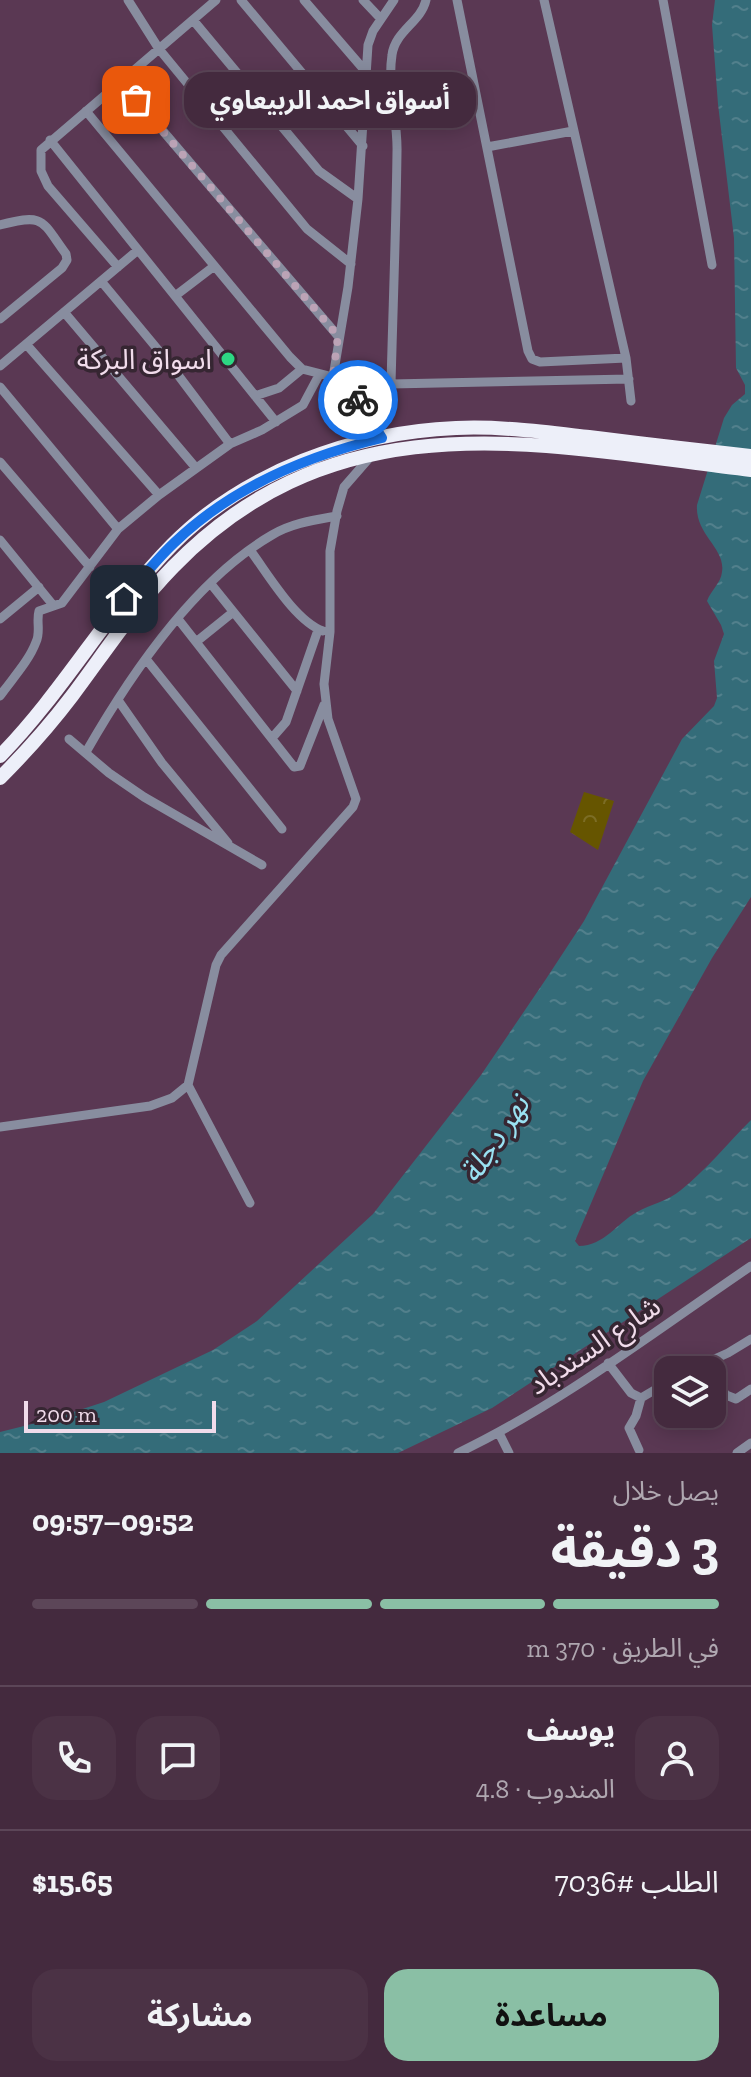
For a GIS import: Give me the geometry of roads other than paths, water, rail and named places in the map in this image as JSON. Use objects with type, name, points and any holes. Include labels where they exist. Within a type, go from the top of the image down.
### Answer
[{"type":"highway","points":[[0,778],[56,717],[142,603],[195,547],[235,515],[267,495],[316,473],[401,441],[459,428],[504,429],[751,456]]},
{"type":"highway","points":[[0,756],[74,668],[124,599],[174,543],[215,509],[261,481],[315,457],[382,438],[525,443],[751,470]]},
{"type":"street","points":[[141,0],[130,4],[159,49],[307,229],[351,264]]},
{"type":"street","points":[[118,267],[48,186],[40,160],[41,150],[216,0]]},
{"type":"street","points":[[241,0],[363,146]]},
{"type":"street","points":[[304,0],[366,72]]},
{"type":"street","points":[[363,0],[381,19]]},
{"type":"street","points":[[333,377],[358,199],[368,45],[394,0]]},
{"type":"street","points":[[426,0],[418,16],[396,39],[392,56],[392,105],[397,147],[391,384],[629,379]]},
{"type":"street","points":[[457,0],[528,351],[532,359],[540,362],[626,358]]},
{"type":"street","points":[[544,0],[626,358],[631,401]]},
{"type":"street","points":[[663,0],[712,265]]},
{"type":"street","points":[[193,20],[319,171],[358,199]]},
{"type":"street","points":[[122,83],[338,336]]},
{"type":"street","points":[[86,111],[213,267],[302,369],[333,377],[360,403],[382,438]]},
{"type":"street","points":[[487,147],[573,131]]},
{"type":"street","points":[[50,140],[276,422]]},
{"type":"street","points":[[0,225],[32,218],[40,220],[66,254],[67,260],[65,266],[0,319]]},
{"type":"street","points":[[0,366],[138,250]]},
{"type":"street","points":[[175,296],[213,267]]},
{"type":"street","points":[[101,281],[169,363],[230,444]]},
{"type":"street","points":[[64,312],[196,468]]},
{"type":"street","points":[[26,344],[159,495]]},
{"type":"street","points":[[255,396],[279,388],[302,369]]},
{"type":"street","points":[[0,696],[36,644],[39,611],[62,603],[118,529],[230,444],[303,405],[319,375]]},
{"type":"street","points":[[0,387],[118,529]]},
{"type":"street","points":[[0,1127],[150,1106],[172,1098],[188,1085],[221,955],[353,807],[356,799],[332,736],[325,703],[330,632],[330,551],[344,487],[373,454]]},
{"type":"street","points":[[0,462],[90,567]]},
{"type":"street","points":[[86,752],[146,659],[211,584],[250,550],[288,528],[337,516]]},
{"type":"street","points":[[2,547],[53,605]]},
{"type":"street","points":[[250,550],[288,601],[318,630],[330,632]]},
{"type":"street","points":[[211,584],[297,691]]},
{"type":"street","points":[[1,616],[39,587]]},
{"type":"street","points":[[196,642],[232,613]]},
{"type":"street","points":[[178,619],[294,767],[300,766],[325,703]]},
{"type":"street","points":[[272,738],[286,722],[318,630]]},
{"type":"street","points":[[146,659],[282,829]]},
{"type":"street","points":[[118,700],[162,763],[233,849]]},
{"type":"street","points":[[69,739],[109,773],[144,797],[262,865]]},
{"type":"street","points":[[188,1085],[250,1203]]},
{"type":"street","name":"شارع السندباد","points":[[458,1453],[499,1433],[751,1266]]},
{"type":"street","points":[[723,1356],[751,1339]]},
{"type":"street","points":[[608,1363],[631,1393],[641,1398]]},
{"type":"street","points":[[639,1450],[629,1428],[641,1398],[654,1390]]},
{"type":"street","points":[[726,1395],[736,1399],[749,1395]]},
{"type":"street","points":[[499,1433],[509,1453]]},
{"type":"street","points":[[737,1453],[751,1443]]},
{"type":"water","name":"نهر دجلة","points":[[715,0],[751,0],[751,897],[712,958],[643,1081],[575,1241],[579,1246],[596,1242],[637,1212],[676,1194],[751,1120],[751,1238],[492,1408],[398,1453],[0,1453],[0,1432],[104,1402],[213,1350],[257,1321],[373,1214],[481,1075],[546,979],[584,921],[682,739],[714,706],[717,698],[714,661],[724,634],[707,601],[720,580],[722,563],[701,525],[697,505],[724,418],[732,405],[745,394],[745,385],[736,368],[734,238],[718,104],[712,25]]},
{"type":"place","name":"أسواق احمد الربيعاوي","points":[[136,100]]},
{"type":"place","name":"اسواق البركة","points":[[228,359]]}]
